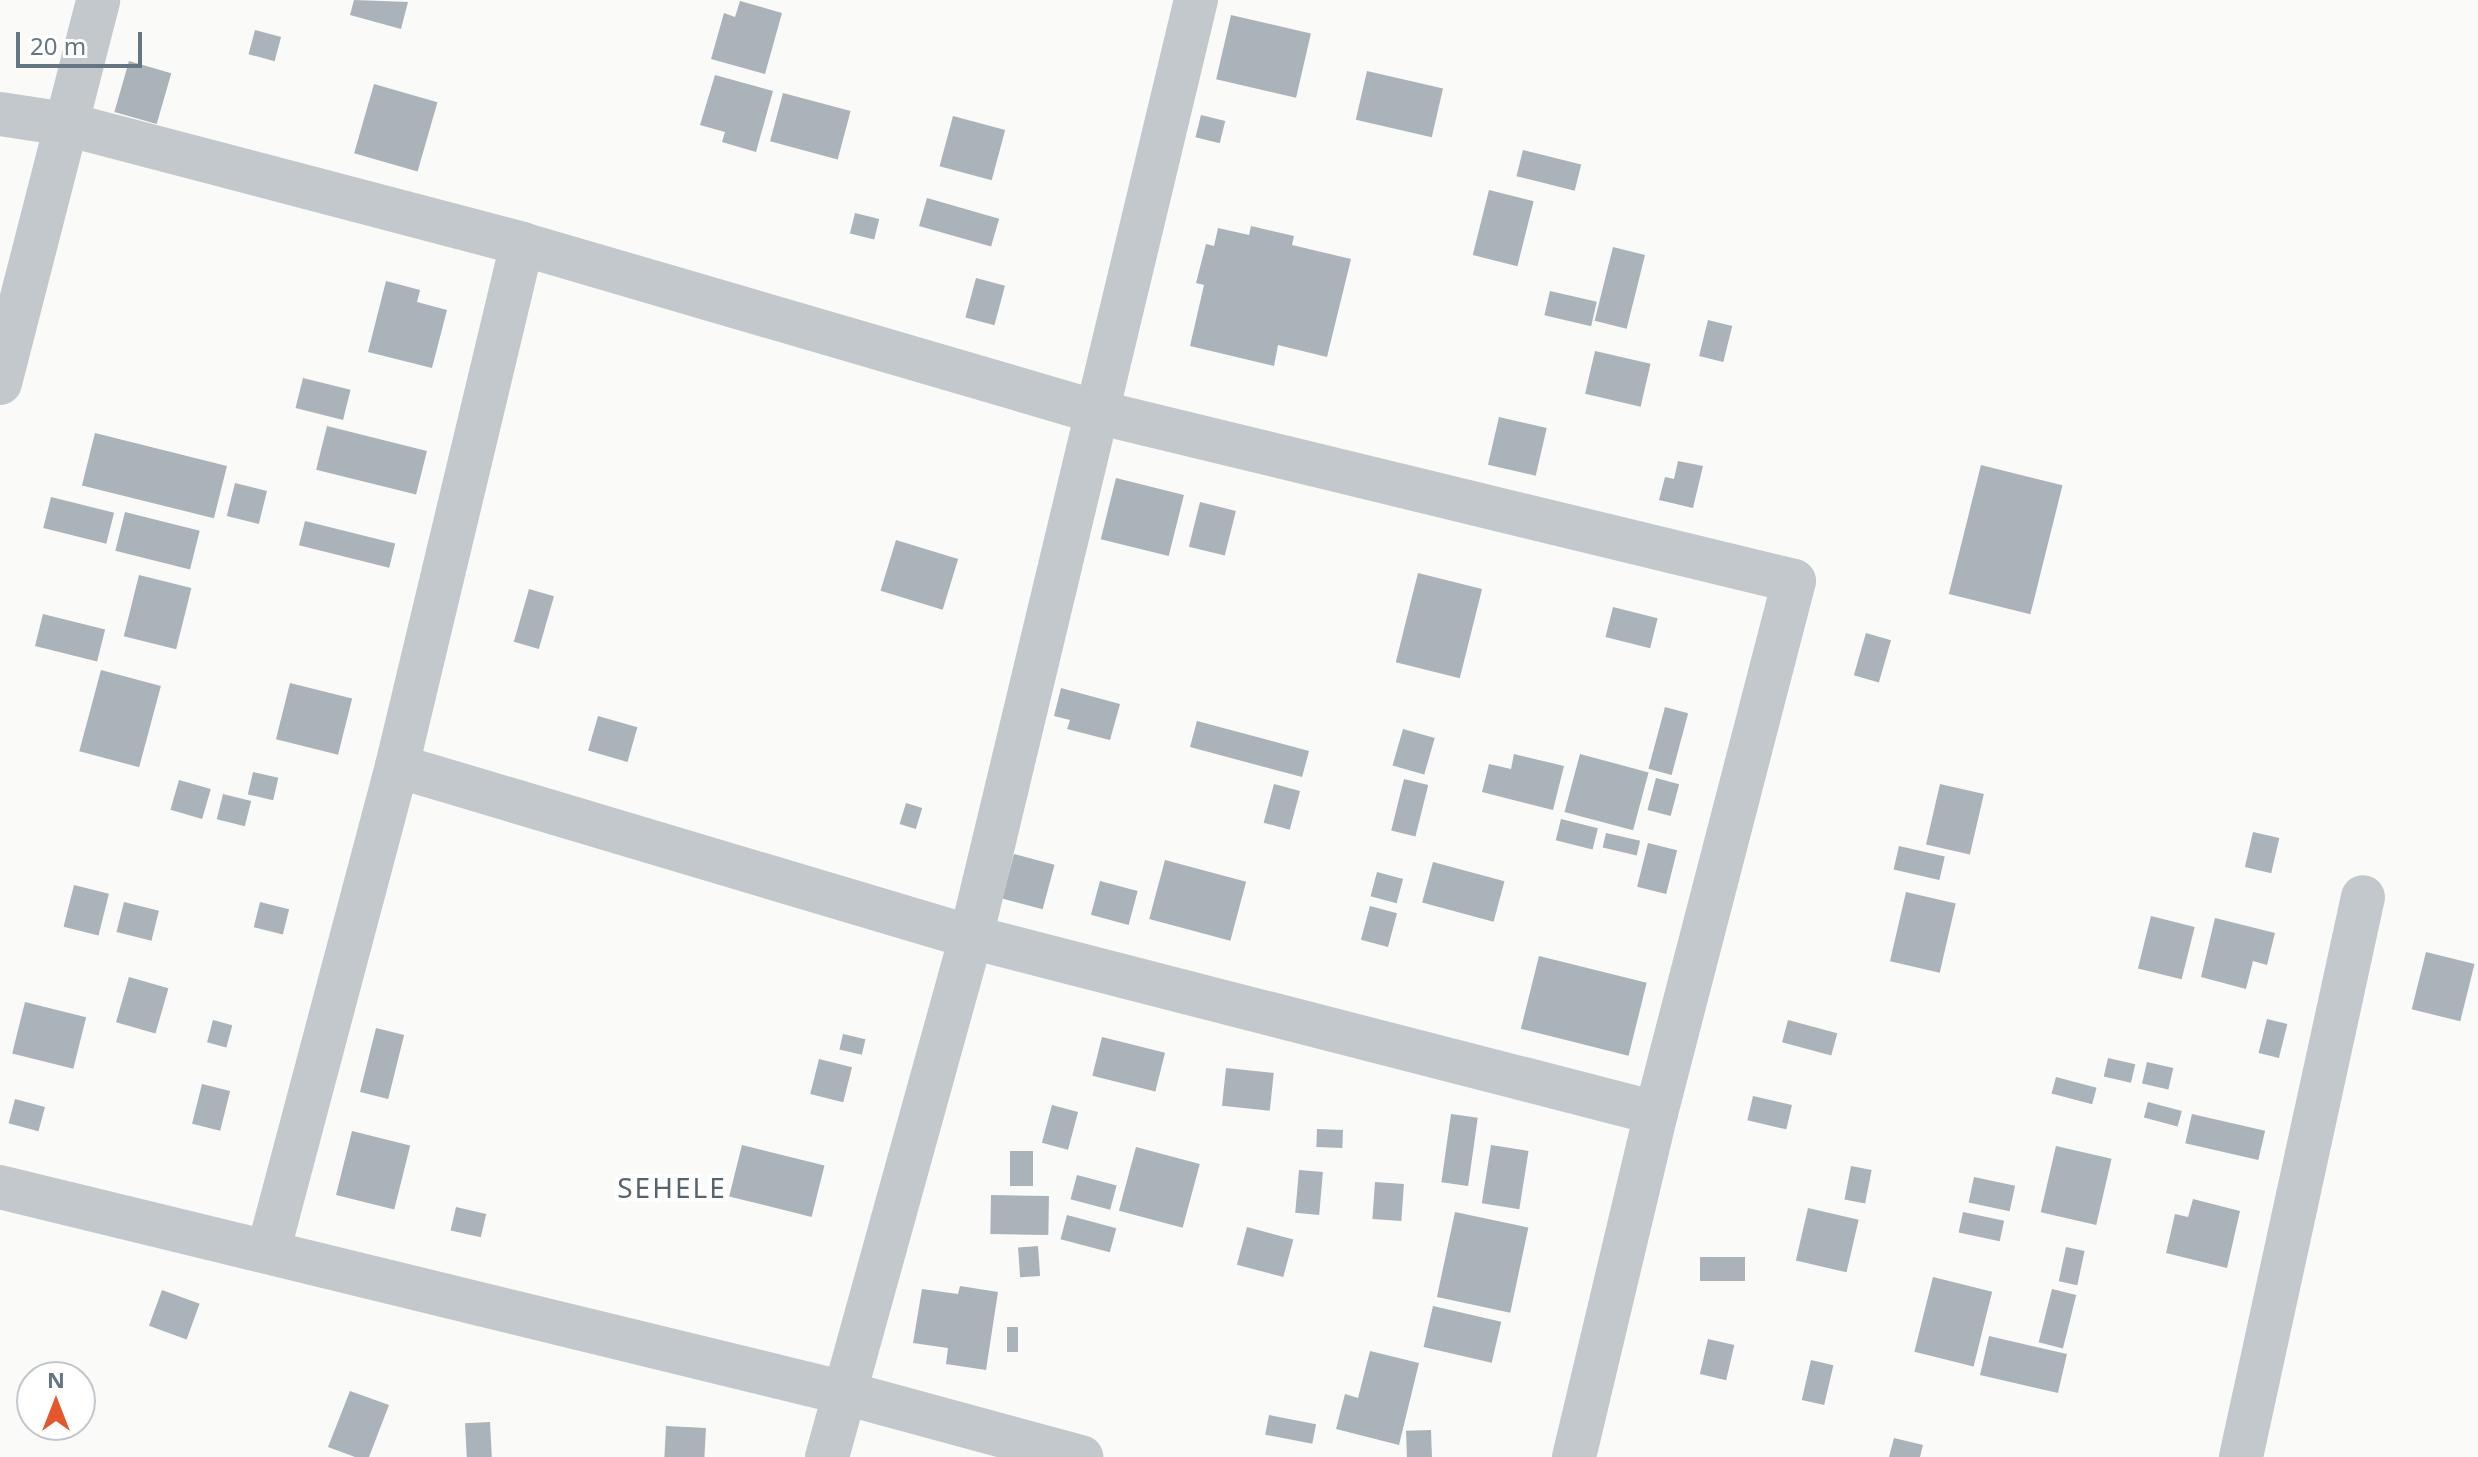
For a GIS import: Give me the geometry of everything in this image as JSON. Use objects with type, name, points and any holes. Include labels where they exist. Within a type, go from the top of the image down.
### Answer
[{"type":"street","points":[[0,383],[98,0]]},
{"type":"street","points":[[827,1457],[971,937],[1196,0]]},
{"type":"street","points":[[0,114],[66,124],[522,244],[1097,412],[1794,581],[1656,1113],[1574,1457]]},
{"type":"street","points":[[268,1252],[397,766],[522,244]]},
{"type":"street","points":[[397,766],[971,937],[1656,1113]]},
{"type":"street","points":[[2241,1457],[2363,897]]},
{"type":"street","points":[[0,1187],[845,1393],[1081,1457]]},
{"type":"building","points":[[354,0],[408,2],[401,29],[350,15]]},
{"type":"building","points":[[740,1],[782,13],[765,74],[711,59],[724,13],[735,17]]},
{"type":"building","points":[[1231,15],[1311,33],[1296,98],[1216,79]]},
{"type":"building","points":[[255,30],[281,37],[275,61],[249,54]]},
{"type":"building","points":[[129,61],[171,73],[157,124],[114,112]]},
{"type":"building","points":[[1367,71],[1443,89],[1432,137],[1356,120]]},
{"type":"building","points":[[715,75],[773,91],[756,152],[722,142],[725,132],[700,125]]},
{"type":"building","points":[[374,84],[437,102],[418,171],[354,153]]},
{"type":"building","points":[[783,93],[851,111],[838,159],[770,141]]},
{"type":"building","points":[[1201,115],[1225,121],[1220,143],[1195,137]]},
{"type":"building","points":[[953,116],[1005,130],[992,180],[940,166]]},
{"type":"building","points":[[1523,150],[1581,165],[1575,191],[1516,176]]},
{"type":"building","points":[[1489,190],[1534,201],[1517,266],[1473,255]]},
{"type":"building","points":[[927,198],[999,219],[991,247],[919,226]]},
{"type":"building","points":[[855,213],[879,219],[874,239],[850,233]]},
{"type":"building","points":[[1251,226],[1294,236],[1292,245],[1351,259],[1327,357],[1278,345],[1274,366],[1190,346],[1204,285],[1196,283],[1206,244],[1214,246],[1218,228],[1249,235]]},
{"type":"building","points":[[1613,247],[1645,255],[1627,329],[1595,321]]},
{"type":"building","points":[[976,278],[1005,286],[994,325],[965,318]]},
{"type":"building","points":[[386,281],[420,290],[417,302],[447,310],[432,368],[368,352]]},
{"type":"building","points":[[1550,291],[1597,302],[1591,326],[1544,315]]},
{"type":"building","points":[[1708,320],[1732,326],[1723,362],[1699,356]]},
{"type":"building","points":[[1595,351],[1651,364],[1641,407],[1585,394]]},
{"type":"building","points":[[303,378],[351,390],[343,420],[296,408]]},
{"type":"building","points":[[1499,417],[1547,428],[1536,476],[1488,465]]},
{"type":"building","points":[[327,426],[427,451],[416,495],[316,470]]},
{"type":"building","points":[[95,433],[227,466],[214,518],[82,485]]},
{"type":"building","points":[[1678,461],[1703,466],[1693,508],[1659,500],[1665,477],[1674,479]]},
{"type":"building","points":[[1981,465],[2063,485],[2030,614],[1949,594]]},
{"type":"building","points":[[1116,478],[1184,495],[1169,556],[1101,539]]},
{"type":"building","points":[[235,483],[267,491],[259,524],[227,516]]},
{"type":"building","points":[[51,497],[114,513],[106,544],[43,528]]},
{"type":"building","points":[[1200,502],[1236,511],[1225,556],[1189,547]]},
{"type":"building","points":[[125,512],[200,531],[190,569],[115,551]]},
{"type":"building","points":[[305,521],[395,543],[389,568],[299,545]]},
{"type":"building","points":[[896,540],[958,559],[943,610],[881,591]]},
{"type":"building","points":[[1418,573],[1482,589],[1460,678],[1396,662]]},
{"type":"building","points":[[139,575],[191,588],[176,649],[124,636]]},
{"type":"building","points":[[529,589],[554,596],[539,649],[514,642]]},
{"type":"building","points":[[1613,607],[1658,618],[1650,648],[1606,637]]},
{"type":"building","points":[[43,614],[105,629],[97,662],[35,646]]},
{"type":"building","points":[[1866,633],[1891,640],[1879,682],[1854,675]]},
{"type":"building","points":[[101,670],[161,686],[139,767],[79,751]]},
{"type":"building","points":[[290,683],[352,698],[338,755],[276,739]]},
{"type":"building","points":[[1061,688],[1120,704],[1110,740],[1067,729],[1070,720],[1054,716]]},
{"type":"building","points":[[1665,707],[1688,713],[1672,775],[1648,769]]},
{"type":"building","points":[[598,716],[637,727],[627,762],[588,751]]},
{"type":"building","points":[[1197,721],[1309,751],[1302,777],[1190,747]]},
{"type":"building","points":[[1403,729],[1435,738],[1424,775],[1393,766]]},
{"type":"building","points":[[1514,754],[1564,766],[1553,810],[1482,792],[1489,764],[1511,769]]},
{"type":"building","points":[[1580,754],[1649,772],[1633,830],[1564,812]]},
{"type":"building","points":[[253,772],[278,778],[273,800],[248,794]]},
{"type":"building","points":[[1656,778],[1679,784],[1671,816],[1647,810]]},
{"type":"building","points":[[1404,779],[1428,785],[1415,836],[1391,830]]},
{"type":"building","points":[[179,780],[211,789],[202,819],[170,810]]},
{"type":"building","points":[[1274,784],[1300,791],[1290,830],[1264,823]]},
{"type":"building","points":[[1940,784],[1984,794],[1970,855],[1926,844]]},
{"type":"building","points":[[223,794],[251,801],[245,826],[217,819]]},
{"type":"building","points":[[906,803],[922,808],[916,829],[900,824]]},
{"type":"building","points":[[1561,819],[1598,828],[1593,850],[1556,840]]},
{"type":"building","points":[[2253,832],[2279,838],[2271,873],[2245,867]]},
{"type":"building","points":[[1606,833],[1640,841],[1637,855],[1603,848]]},
{"type":"building","points":[[1648,843],[1677,850],[1666,894],[1637,887]]},
{"type":"building","points":[[1899,846],[1945,857],[1939,880],[1894,869]]},
{"type":"building","points":[[1014,854],[1055,865],[1043,909],[1002,898]]},
{"type":"building","points":[[1165,860],[1246,882],[1230,941],[1149,919]]},
{"type":"building","points":[[1433,862],[1504,881],[1494,922],[1422,903]]},
{"type":"building","points":[[1377,872],[1403,879],[1397,903],[1371,896]]},
{"type":"building","points":[[1100,881],[1138,891],[1129,925],[1091,915]]},
{"type":"building","points":[[74,885],[109,894],[99,935],[64,927]]},
{"type":"building","points":[[1906,892],[1956,903],[1940,973],[1890,961]]},
{"type":"building","points":[[124,902],[159,911],[151,941],[117,932]]},
{"type":"building","points":[[260,902],[289,909],[283,934],[254,927]]},
{"type":"building","points":[[1370,906],[1397,913],[1388,947],[1361,940]]},
{"type":"building","points":[[2151,916],[2195,927],[2182,979],[2138,968]]},
{"type":"building","points":[[2215,918],[2275,933],[2267,965],[2253,961],[2246,989],[2201,977]]},
{"type":"building","points":[[2426,952],[2475,964],[2460,1021],[2412,1009]]},
{"type":"building","points":[[1539,956],[1647,983],[1629,1056],[1521,1029]]},
{"type":"building","points":[[129,977],[168,988],[155,1033],[116,1022]]},
{"type":"building","points":[[25,1002],[86,1017],[73,1069],[12,1053]]},
{"type":"building","points":[[2267,1019],[2287,1024],[2279,1058],[2259,1053]]},
{"type":"building","points":[[213,1020],[232,1025],[226,1047],[207,1042]]},
{"type":"building","points":[[1788,1020],[1837,1033],[1831,1055],[1782,1042]]},
{"type":"building","points":[[376,1028],[404,1035],[388,1099],[360,1092]]},
{"type":"building","points":[[843,1034],[865,1039],[862,1055],[839,1050]]},
{"type":"building","points":[[1102,1037],[1165,1053],[1155,1092],[1092,1076]]},
{"type":"building","points":[[2108,1058],[2135,1064],[2131,1083],[2104,1077]]},
{"type":"building","points":[[819,1059],[852,1067],[843,1102],[810,1094]]},
{"type":"building","points":[[2147,1062],[2173,1068],[2168,1090],[2142,1083]]},
{"type":"building","points":[[1226,1068],[1274,1073],[1270,1111],[1222,1106]]},
{"type":"building","points":[[2056,1077],[2097,1088],[2092,1104],[2052,1093]]},
{"type":"building","points":[[202,1084],[230,1091],[220,1131],[192,1124]]},
{"type":"building","points":[[1753,1096],[1792,1105],[1786,1129],[1747,1120]]},
{"type":"building","points":[[15,1099],[45,1107],[38,1131],[9,1123]]},
{"type":"building","points":[[2148,1102],[2182,1111],[2178,1127],[2144,1117]]},
{"type":"building","points":[[1052,1105],[1078,1112],[1068,1150],[1042,1143]]},
{"type":"building","points":[[1451,1114],[1478,1118],[1468,1186],[1441,1182]]},
{"type":"building","points":[[2192,1114],[2265,1131],[2258,1160],[2185,1143]]},
{"type":"building","points":[[1317,1129],[1343,1130],[1342,1148],[1316,1147]]},
{"type":"building","points":[[352,1131],[410,1146],[394,1210],[336,1195]]},
{"type":"building","points":[[742,1145],[824,1166],[812,1217],[729,1196]]},
{"type":"building","points":[[1491,1145],[1529,1151],[1519,1209],[1482,1203]]},
{"type":"building","points":[[2056,1146],[2112,1159],[2096,1225],[2041,1212]]},
{"type":"building","points":[[1136,1147],[1200,1164],[1183,1228],[1119,1211]]},
{"type":"building","points":[[1010,1151],[1033,1151],[1033,1186],[1010,1186]]},
{"type":"building","points":[[1851,1166],[1872,1170],[1865,1203],[1845,1199]]},
{"type":"building","points":[[1299,1170],[1323,1172],[1319,1215],[1295,1213]]},
{"type":"building","points":[[1077,1175],[1117,1186],[1110,1210],[1071,1199]]},
{"type":"building","points":[[1974,1177],[2015,1186],[2010,1211],[1969,1202]]},
{"type":"building","points":[[1375,1182],[1404,1184],[1401,1221],[1372,1219]]},
{"type":"building","points":[[991,1195],[1049,1196],[1048,1235],[990,1234]]},
{"type":"building","points":[[2193,1199],[2240,1211],[2227,1268],[2166,1253],[2175,1214],[2188,1217]]},
{"type":"building","points":[[456,1207],[486,1214],[481,1237],[451,1230]]},
{"type":"building","points":[[1808,1208],[1859,1220],[1847,1272],[1796,1261]]},
{"type":"building","points":[[1455,1212],[1528,1228],[1510,1313],[1437,1297]]},
{"type":"building","points":[[1963,1212],[2004,1221],[2000,1241],[1959,1233]]},
{"type":"building","points":[[1067,1215],[1116,1228],[1110,1252],[1061,1239]]},
{"type":"building","points":[[1247,1227],[1293,1239],[1283,1277],[1237,1265]]},
{"type":"building","points":[[1038,1246],[1040,1276],[1020,1277],[1018,1247]]},
{"type":"building","points":[[2066,1247],[2085,1251],[2077,1285],[2059,1281]]},
{"type":"building","points":[[1700,1257],[1745,1257],[1745,1281],[1700,1281]]},
{"type":"building","points":[[1933,1277],[1992,1292],[1974,1366],[1914,1352]]},
{"type":"building","points":[[960,1286],[998,1292],[986,1370],[946,1364],[948,1348],[913,1343],[922,1289],[958,1294]]},
{"type":"building","points":[[2052,1289],[2076,1295],[2063,1348],[2039,1342]]},
{"type":"building","points":[[162,1290],[200,1304],[187,1339],[149,1326]]},
{"type":"building","points":[[1433,1306],[1501,1322],[1492,1363],[1424,1347]]},
{"type":"building","points":[[1007,1327],[1018,1327],[1018,1352],[1007,1352]]},
{"type":"building","points":[[1989,1336],[2067,1354],[2058,1393],[1980,1375]]},
{"type":"building","points":[[1708,1339],[1734,1345],[1726,1380],[1700,1374]]},
{"type":"building","points":[[1370,1351],[1419,1363],[1399,1445],[1336,1429],[1345,1394],[1358,1398]]},
{"type":"building","points":[[1811,1360],[1833,1365],[1824,1405],[1802,1400]]},
{"type":"building","points":[[350,1391],[389,1405],[369,1457],[355,1457],[328,1447]]},
{"type":"building","points":[[1269,1415],[1316,1424],[1312,1444],[1265,1435]]},
{"type":"building","points":[[490,1422],[492,1457],[467,1457],[465,1423]]},
{"type":"building","points":[[666,1426],[706,1428],[704,1457],[664,1457]]},
{"type":"building","points":[[1431,1430],[1432,1457],[1407,1457],[1406,1431]]},
{"type":"building","points":[[1894,1438],[1923,1445],[1920,1457],[1889,1457]]},
{"type":"district","name":"SEHELE","points":[[672,1187]]}]
